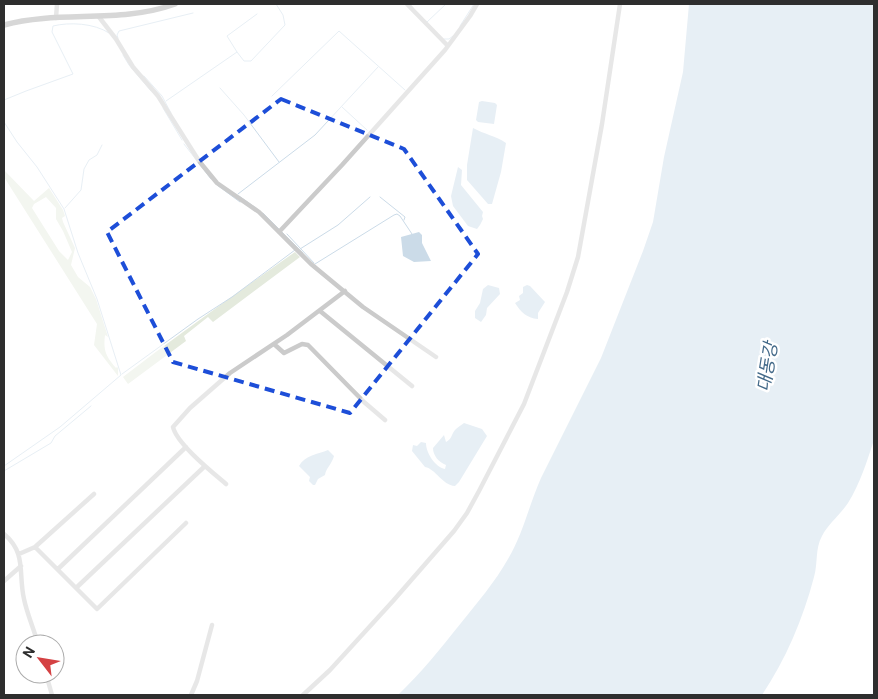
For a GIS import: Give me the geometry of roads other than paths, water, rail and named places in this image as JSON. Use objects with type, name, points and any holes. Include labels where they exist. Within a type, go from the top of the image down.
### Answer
[{"type":"main road","points":[[4,25],[22,21],[56,18],[117,16],[141,13],[175,4]]},
{"type":"street","points":[[56,18],[57,4]]},
{"type":"street","points":[[407,4],[448,46]]},
{"type":"street","points":[[279,232],[342,165],[448,46],[477,4]]},
{"type":"street","points":[[303,695],[330,670],[454,531],[479,491],[524,404],[564,301],[578,257],[602,124],[620,4]]},
{"type":"street","points":[[99,17],[116,39],[133,67],[158,96],[185,141],[211,176],[222,187],[259,212],[311,264],[371,313],[436,357]]},
{"type":"street","points":[[226,484],[186,447],[173,427],[190,408],[230,373],[274,344],[345,291]]},
{"type":"street","points":[[320,311],[412,386]]},
{"type":"street","points":[[274,344],[284,354],[302,344],[308,345],[364,402],[385,420]]},
{"type":"street","points":[[58,569],[186,447]]},
{"type":"street","points":[[76,588],[205,466]]},
{"type":"street","points":[[19,554],[35,547],[90,501],[94,494]]},
{"type":"street","points":[[35,547],[97,609],[186,523]]},
{"type":"street","points":[[4,534],[15,545],[19,554],[24,602],[35,634]]},
{"type":"street","points":[[4,581],[21,566]]},
{"type":"street","points":[[191,695],[197,681],[212,625]]},
{"type":"water","name":"대동강","points":[[689,4],[874,4],[874,440],[860,480],[848,503],[827,527],[820,541],[814,577],[805,608],[786,653],[762,695],[398,695],[438,651],[503,568],[518,540],[541,478],[601,358],[653,222],[664,157],[683,72]]},
{"type":"water","points":[[479,102],[497,105],[494,124],[478,122],[476,120]]},
{"type":"water","points":[[473,128],[506,143],[501,172],[492,204],[488,204],[467,180],[467,165]]},
{"type":"water","points":[[458,167],[462,170],[461,185],[483,212],[483,219],[477,229],[468,226],[453,206],[451,196]]},
{"type":"water","points":[[419,232],[422,235],[422,243],[431,261],[414,262],[403,256],[401,237]]},
{"type":"water","points":[[488,285],[499,288],[500,294],[487,308],[486,315],[481,322],[475,318],[475,311],[480,303],[483,289]]},
{"type":"water","points":[[527,285],[545,302],[538,313],[538,319],[524,314],[515,303],[520,300],[519,296],[523,293],[523,287]]},
{"type":"water","points":[[464,423],[482,429],[487,436],[455,486],[446,483],[429,468],[425,467],[412,451],[413,445],[417,446],[421,442],[426,443],[432,459],[438,466],[445,469],[446,465],[437,458],[433,448],[444,435],[446,442],[448,441],[455,430]]},
{"type":"water","points":[[328,450],[334,456],[333,459],[325,475],[313,485],[309,481],[310,477],[299,466],[308,457]]},
{"type":"waterway","points":[[237,52],[244,61],[251,61],[285,25],[283,15],[276,4]]},
{"type":"waterway","points":[[410,4],[413,8]]},
{"type":"waterway","points":[[427,22],[446,4]]},
{"type":"waterway","points":[[460,26],[474,4]]},
{"type":"waterway","points":[[118,38],[119,31],[193,13]]},
{"type":"waterway","points":[[166,101],[237,52],[227,36],[257,14]]},
{"type":"waterway","points":[[4,100],[73,74],[52,32],[53,26],[81,24],[96,27],[109,33]]},
{"type":"waterway","points":[[272,96],[339,31],[405,90]]},
{"type":"waterway","points":[[444,39],[449,39],[453,36]]},
{"type":"waterway","points":[[123,55],[151,91]]},
{"type":"waterway","points":[[238,194],[315,135],[378,67]]},
{"type":"waterway","points":[[144,76],[162,96],[171,113]]},
{"type":"waterway","points":[[220,88],[244,115],[279,162]]},
{"type":"waterway","points":[[342,107],[367,130]]},
{"type":"waterway","points":[[163,108],[182,140]]},
{"type":"waterway","points":[[4,122],[37,167],[64,209],[78,253],[97,299],[121,375],[60,427],[4,466]]},
{"type":"waterway","points":[[184,144],[211,179]]},
{"type":"waterway","points":[[65,208],[81,190],[84,169],[89,160],[97,155],[102,145]]},
{"type":"waterway","points":[[217,185],[240,202]]},
{"type":"waterway","points":[[239,196],[256,208]]},
{"type":"waterway","points":[[300,249],[338,225],[370,197]]},
{"type":"waterway","points":[[380,197],[405,217],[404,220]]},
{"type":"waterway","points":[[263,213],[303,253]]},
{"type":"waterway","points":[[315,264],[397,214],[412,234]]},
{"type":"waterway","points":[[287,234],[314,263]]},
{"type":"waterway","points":[[122,374],[295,250]]},
{"type":"waterway","points":[[4,471],[51,443],[55,436],[91,406]]}]
